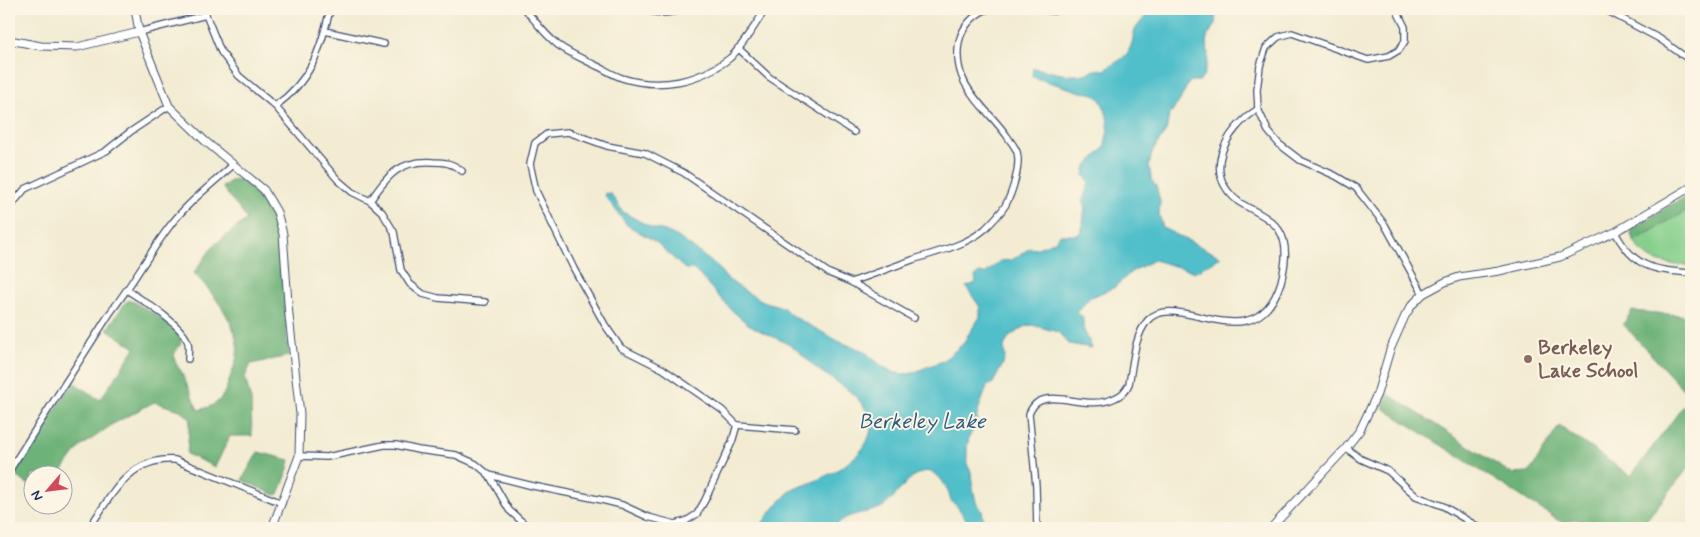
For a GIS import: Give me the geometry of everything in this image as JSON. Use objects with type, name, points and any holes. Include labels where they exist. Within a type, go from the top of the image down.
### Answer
[{"type":"street","points":[[135,9],[138,32],[169,106],[205,141],[264,190],[277,212],[283,234],[289,316],[300,414],[300,456],[272,528]]},
{"type":"street","points":[[275,106],[281,102],[310,70],[325,31],[330,9]]},
{"type":"street","points":[[525,9],[559,46],[582,59],[622,78],[639,82],[673,83],[692,78],[720,65],[738,48],[766,9]]},
{"type":"street","points":[[644,9],[657,13],[672,13],[682,9]]},
{"type":"street","points":[[851,282],[950,248],[984,230],[1004,208],[1013,190],[1018,159],[1017,151],[1003,131],[978,103],[963,80],[958,54],[960,38],[966,27],[971,20],[988,9]]},
{"type":"street","points":[[1039,9],[1054,11],[1059,9]]},
{"type":"street","points":[[1396,9],[1405,27],[1405,41],[1399,50],[1389,56],[1368,60],[1292,33],[1278,37],[1266,48],[1260,66],[1257,90],[1258,109],[1268,131],[1279,144],[1300,160],[1336,176],[1356,188],[1385,225],[1423,294]]},
{"type":"street","points":[[1604,9],[1660,39],[1691,61]]},
{"type":"street","points":[[9,40],[41,46],[77,47],[206,12],[221,52],[239,76],[275,106],[334,175],[352,192],[370,201],[382,212],[394,232],[402,270],[410,284],[423,294],[438,298],[485,302]]},
{"type":"street","points":[[325,31],[384,44]]},
{"type":"street","points":[[738,48],[769,77],[854,132]]},
{"type":"street","points":[[9,211],[25,189],[106,151],[169,106]]},
{"type":"street","points":[[1037,528],[1036,486],[1029,414],[1033,405],[1050,398],[1092,404],[1106,403],[1120,396],[1126,390],[1138,339],[1144,326],[1150,318],[1162,311],[1172,311],[1229,322],[1243,322],[1259,316],[1272,301],[1281,282],[1286,247],[1280,232],[1271,220],[1238,201],[1223,186],[1220,170],[1221,152],[1232,132],[1246,116],[1258,109]]},
{"type":"street","points":[[795,430],[736,425],[722,410],[663,369],[621,348],[605,325],[574,269],[536,192],[530,164],[535,143],[547,134],[568,132],[607,146],[645,153],[684,173],[829,273],[851,282],[914,318]]},
{"type":"street","points":[[370,201],[394,170],[415,161],[448,162],[462,171]]},
{"type":"street","points":[[9,471],[169,226],[190,203],[233,165]]},
{"type":"street","points":[[1271,528],[1346,448],[1360,430],[1370,414],[1390,350],[1405,316],[1412,305],[1423,294],[1459,277],[1500,271],[1560,258],[1615,232],[1691,186]]},
{"type":"street","points":[[1615,232],[1622,246],[1634,258],[1647,266],[1691,273]]},
{"type":"street","points":[[127,290],[169,320],[181,332],[188,341],[188,359]]},
{"type":"street","points":[[489,475],[622,505],[648,517],[675,524],[686,521],[696,514],[705,500],[732,442],[736,425]]},
{"type":"street","points":[[300,456],[327,457],[396,444],[418,450],[456,455],[476,464],[489,475],[509,510],[529,528]]},
{"type":"street","points":[[1346,448],[1361,459],[1383,468],[1416,496],[1443,506],[1480,528]]},
{"type":"street","points":[[89,528],[120,484],[133,470],[162,460],[175,460],[282,504]]},
{"type":"green space","points":[[234,179],[245,183],[261,198],[269,209],[278,233],[289,356],[251,364],[245,377],[251,400],[252,436],[230,436],[215,467],[187,454],[190,418],[180,410],[154,402],[113,424],[79,448],[67,464],[22,464],[22,480],[13,474],[73,382],[100,400],[135,348],[107,329],[126,302],[131,300],[168,324],[179,335],[181,344],[174,358],[198,410],[215,404],[221,398],[236,359],[237,345],[235,334],[217,300],[194,273],[213,246],[247,219],[222,187]]},
{"type":"green space","points":[[1691,193],[1691,208],[1634,241],[1631,229]]},
{"type":"green space","points":[[1691,208],[1691,266],[1654,260],[1644,254],[1634,241]]},
{"type":"green space","points":[[1632,311],[1691,316],[1691,460],[1689,467],[1640,528],[1589,528],[1577,519],[1564,524],[1383,408],[1388,394],[1512,474],[1529,473],[1559,426],[1631,476],[1690,397],[1623,324]]},
{"type":"green space","points":[[258,452],[290,460],[279,494],[275,495],[242,480]]},
{"type":"water","name":"Berkeley Lake","points":[[1149,9],[1216,9],[1215,24],[1207,37],[1208,58],[1204,75],[1200,81],[1191,81],[1188,84],[1179,102],[1169,115],[1166,131],[1152,152],[1149,166],[1152,181],[1156,186],[1160,201],[1159,214],[1163,228],[1221,257],[1195,272],[1154,260],[1131,272],[1115,287],[1089,298],[1077,313],[1083,317],[1083,328],[1092,348],[1069,344],[1058,332],[1032,325],[1026,326],[1010,336],[1004,346],[1005,358],[1002,366],[993,383],[987,386],[967,448],[967,464],[971,472],[976,502],[982,511],[985,528],[972,528],[957,506],[951,501],[942,480],[928,471],[922,472],[909,480],[882,507],[850,516],[835,528],[759,528],[769,514],[791,491],[834,472],[857,455],[866,444],[870,433],[871,423],[868,413],[845,387],[817,369],[794,348],[748,324],[693,269],[685,269],[656,242],[627,225],[605,193],[611,194],[623,212],[652,228],[678,237],[717,266],[726,278],[748,293],[765,302],[783,307],[789,314],[840,342],[864,351],[883,367],[895,373],[909,374],[943,361],[964,343],[980,317],[980,307],[966,287],[976,283],[975,276],[979,273],[985,274],[1000,261],[1012,260],[1030,248],[1035,249],[1054,242],[1059,235],[1078,235],[1082,229],[1085,208],[1083,200],[1089,182],[1084,175],[1086,166],[1105,147],[1108,127],[1106,111],[1102,102],[1091,93],[1081,92],[1032,77],[1033,68],[1072,75],[1082,75],[1101,69],[1105,70],[1121,59],[1130,49],[1134,32]]},
{"type":"place","name":"Berkeley Lake School","points":[[1528,359]]}]
